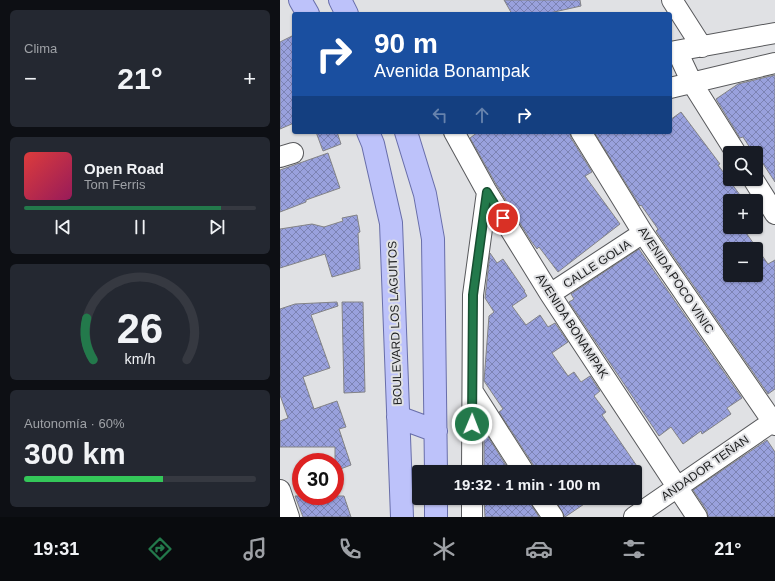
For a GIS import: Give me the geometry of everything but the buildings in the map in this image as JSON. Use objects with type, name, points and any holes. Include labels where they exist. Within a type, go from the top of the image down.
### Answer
[{"type":"main road","points":[[300,0],[307,12]]},
{"type":"main road","points":[[340,0],[346,12]]},
{"type":"main road","name":"BOULEVARD LOS LAGUITOS","points":[[369,134],[373,144],[391,223],[402,517]]},
{"type":"main road","points":[[407,134],[425,194],[433,239],[436,465]]},
{"type":"main road","points":[[398,417],[436,431]]},
{"type":"main road","points":[[436,505],[436,517]]},
{"type":"street","points":[[672,0],[702,47]]},
{"type":"street","points":[[732,146],[674,51],[775,33]]},
{"type":"street","points":[[672,88],[775,63]]},
{"type":"street","name":"AVENIDA BONAMPAK","points":[[455,134],[487,192],[550,294],[697,517]]},
{"type":"street","name":"AVENIDA POCO VINIC","points":[[582,134],[643,233],[774,422]]},
{"type":"street","points":[[757,186],[775,214]]},
{"type":"street","points":[[472,465],[473,295],[487,192]]},
{"type":"street","name":"CALLE GOLIA","points":[[550,294],[643,233]]},
{"type":"street","points":[[473,392],[520,465]]},
{"type":"street","name":"ANDADOR TEÑAN","points":[[634,517],[774,422]]},
{"type":"street","points":[[280,490],[289,517]]},
{"type":"street","points":[[472,505],[472,517]]},
{"type":"street","points":[[545,505],[553,517]]},
{"type":"route","points":[[472,424],[473,295],[487,192],[503,218]]}]
